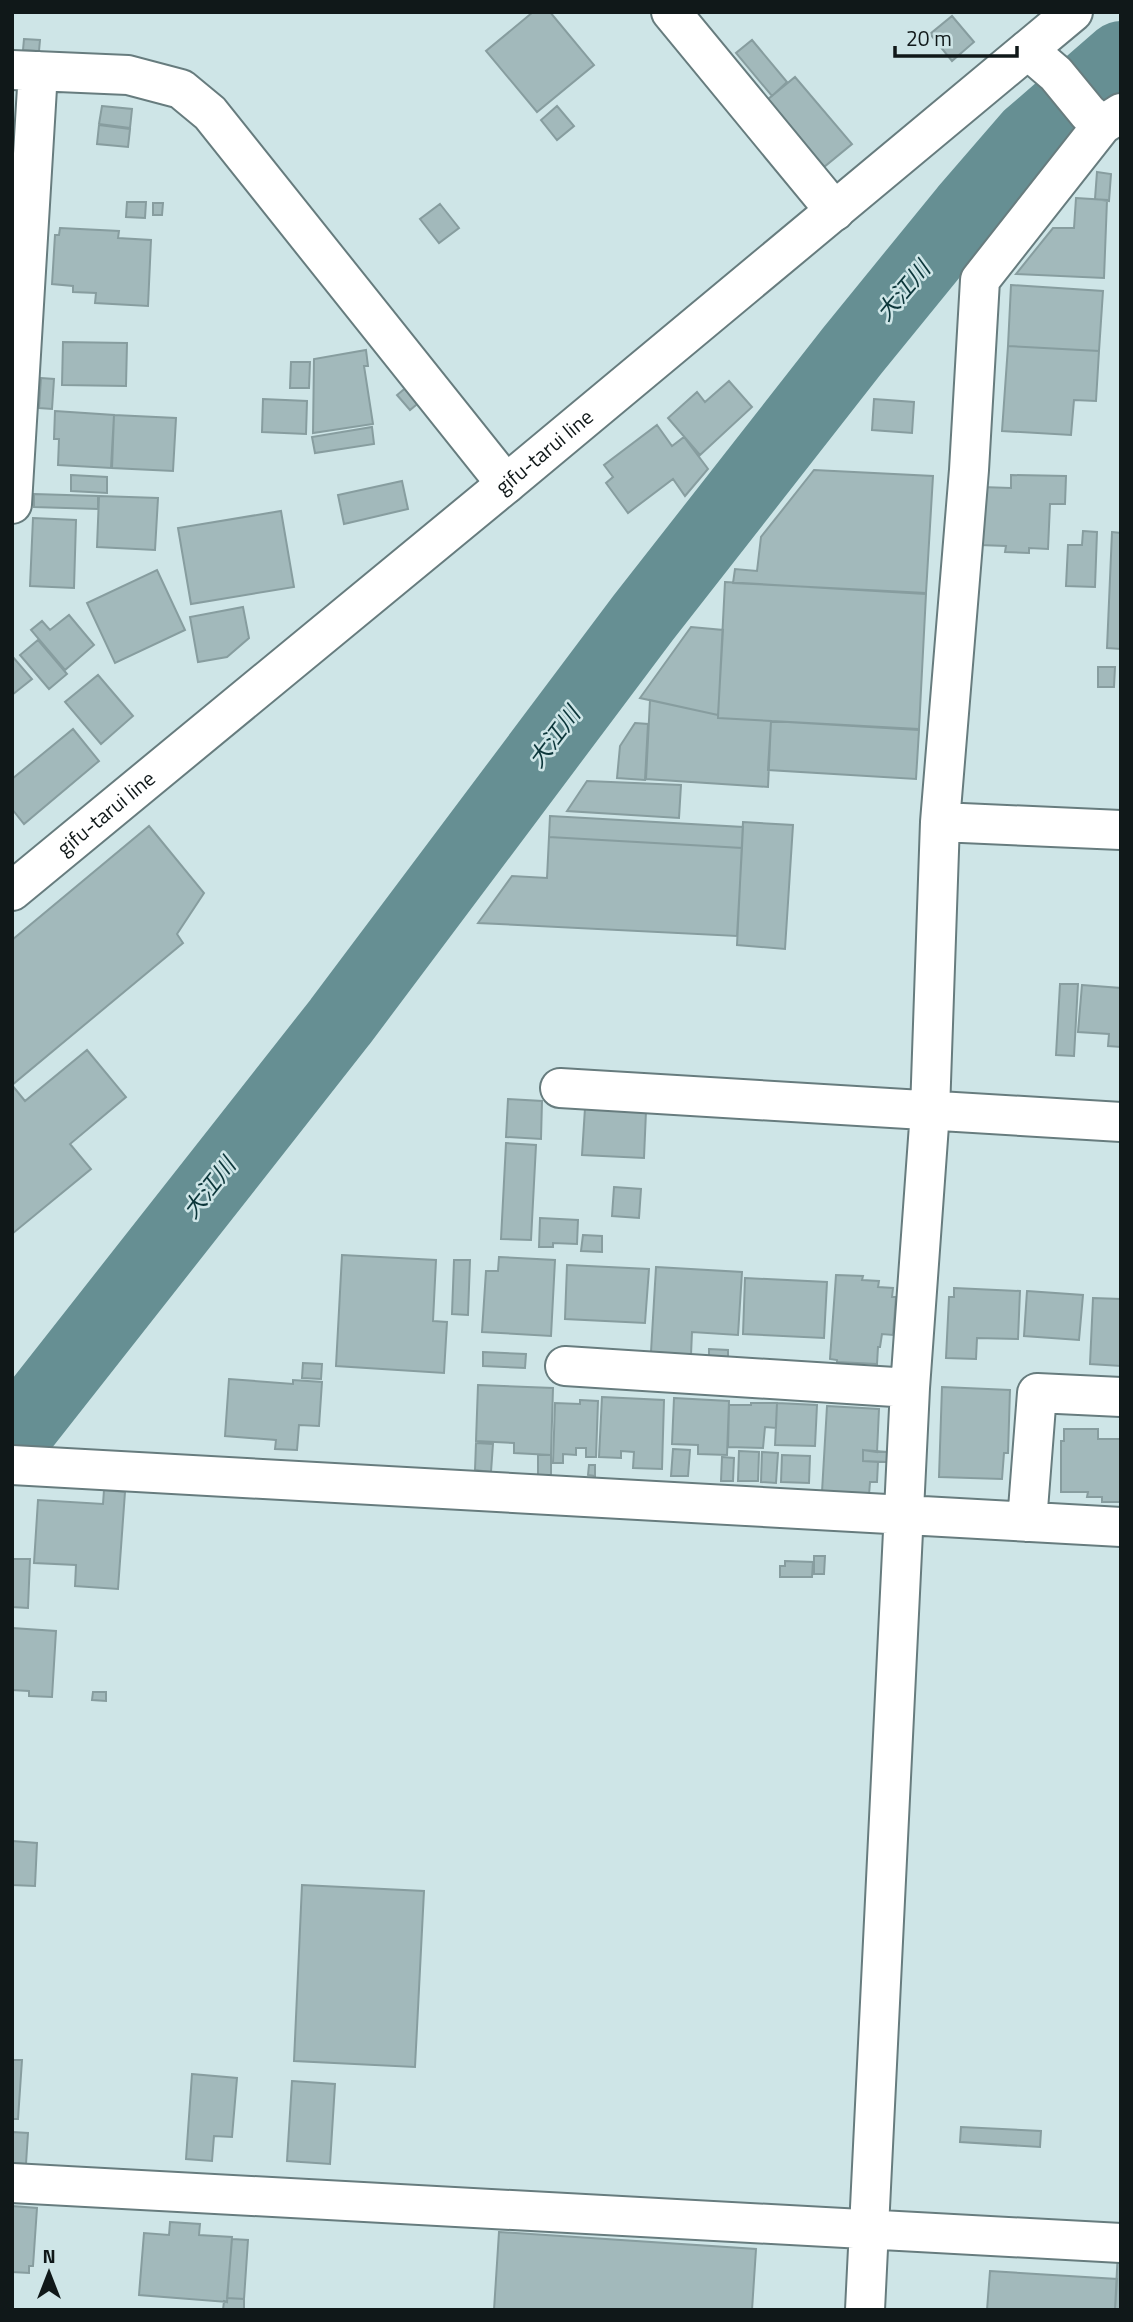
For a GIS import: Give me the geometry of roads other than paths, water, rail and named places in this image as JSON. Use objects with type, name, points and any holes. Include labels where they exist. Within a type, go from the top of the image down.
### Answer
[{"type":"street","points":[[671,12],[835,211]]},
{"type":"street","name":"gifu-tarui line","points":[[12,891],[835,211],[1042,62],[1073,12]]},
{"type":"street","points":[[865,2310],[903,1514],[930,1111],[940,822],[970,470],[980,280],[1104,117],[1042,62]]},
{"type":"street","points":[[12,503],[25,70],[128,75],[181,89],[210,113],[506,484]]},
{"type":"street","points":[[940,822],[1121,830]]},
{"type":"street","points":[[560,1088],[1121,1122]]},
{"type":"street","points":[[565,1366],[910,1388]]},
{"type":"street","points":[[1027,1522],[1037,1393],[1121,1398]]},
{"type":"street","points":[[22,1466],[1121,1527]]},
{"type":"street","points":[[12,2183],[1121,2243]]},
{"type":"waterway","name":"大江川","points":[[12,1439],[340,1022],[643,618],[852,351],[1030,137],[1121,58]]}]
